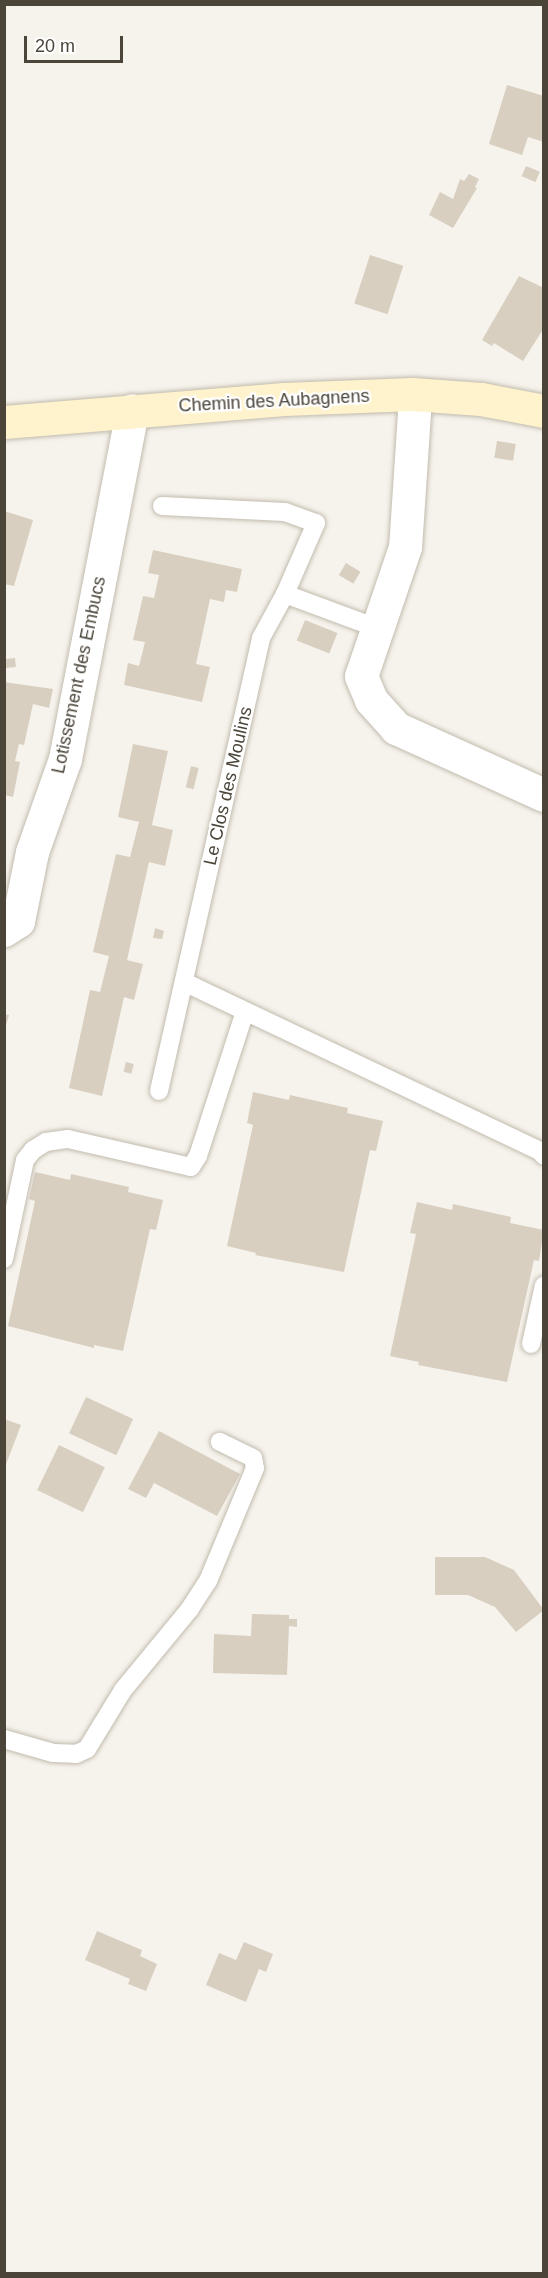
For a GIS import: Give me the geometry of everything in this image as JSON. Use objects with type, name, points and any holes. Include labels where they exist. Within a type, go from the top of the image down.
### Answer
[{"type":"street","name":"Chemin des Aubagnens","points":[[4,422],[132,410],[412,394],[481,399],[543,411]]},
{"type":"street","points":[[412,394],[414,412],[405,548],[361,676],[371,700],[396,728],[543,795]]},
{"type":"street","name":"Lotissement des Embucs","points":[[4,930],[18,921],[32,852],[65,759],[132,410]]},
{"type":"lane","name":"Le Clos des Moulins","points":[[159,1091],[261,638],[285,594],[316,523],[285,512],[162,506]]},
{"type":"lane","points":[[285,594],[377,628]]},
{"type":"lane","points":[[184,982],[540,1151],[543,1156]]},
{"type":"lane","points":[[4,1259],[25,1160],[33,1150],[46,1142],[68,1139],[190,1167],[198,1156],[245,1011]]},
{"type":"lane","points":[[531,1344],[543,1285]]},
{"type":"lane","points":[[4,1739],[53,1753],[76,1754],[87,1749],[123,1690],[189,1610],[208,1581],[255,1468],[253,1458],[220,1442]]},
{"type":"building","points":[[507,85],[544,96],[544,142],[528,137],[522,155],[489,144]]},
{"type":"building","points":[[526,166],[540,172],[536,182],[522,176]]},
{"type":"building","points":[[469,174],[479,179],[475,187],[477,188],[453,228],[429,215],[440,192],[453,199],[460,179],[464,181]]},
{"type":"building","points":[[370,255],[403,266],[388,314],[354,304]]},
{"type":"building","points":[[519,276],[544,288],[544,328],[523,361],[494,343],[492,346],[482,340]]},
{"type":"building","points":[[497,441],[516,444],[513,461],[494,458]]},
{"type":"building","points":[[4,511],[33,520],[14,586],[4,584]]},
{"type":"building","points":[[153,550],[242,569],[237,592],[226,590],[224,602],[210,599],[196,664],[210,667],[202,702],[124,685],[128,663],[139,666],[145,642],[133,640],[143,596],[154,598],[159,575],[148,573]]},
{"type":"building","points":[[346,563],[361,572],[353,584],[339,575]]},
{"type":"building","points":[[305,620],[337,633],[329,654],[297,640]]},
{"type":"building","points":[[15,658],[16,667],[6,668],[5,659]]},
{"type":"building","points":[[4,682],[53,689],[49,708],[33,704],[24,745],[19,744],[15,761],[20,762],[13,797],[4,795]]},
{"type":"building","points":[[133,744],[168,751],[152,825],[173,830],[165,866],[149,862],[127,960],[143,964],[134,1000],[124,997],[102,1096],[69,1088],[90,990],[100,992],[109,956],[93,952],[116,854],[130,857],[139,822],[118,817]]},
{"type":"building","points":[[191,766],[199,768],[193,789],[186,787]]},
{"type":"building","points":[[155,928],[164,931],[162,939],[153,938]]},
{"type":"building","points":[[4,1014],[9,1015],[5,1029],[4,1029]]},
{"type":"building","points":[[126,1062],[134,1064],[131,1074],[124,1072]]},
{"type":"building","points":[[253,1092],[289,1100],[290,1095],[348,1108],[347,1113],[383,1121],[376,1151],[370,1150],[344,1272],[255,1255],[256,1253],[227,1246],[253,1125],[247,1123]]},
{"type":"building","points":[[35,1172],[70,1180],[71,1174],[129,1187],[128,1192],[163,1200],[156,1230],[150,1229],[123,1351],[94,1345],[94,1348],[8,1326],[35,1201],[29,1199]]},
{"type":"building","points":[[417,1202],[452,1210],[453,1204],[511,1217],[510,1223],[544,1230],[539,1261],[534,1260],[507,1382],[418,1365],[419,1362],[390,1356],[416,1234],[410,1233]]},
{"type":"building","points":[[86,1397],[133,1419],[116,1455],[69,1433]]},
{"type":"building","points":[[4,1419],[21,1425],[5,1467],[4,1467]]},
{"type":"building","points":[[159,1431],[240,1474],[217,1516],[154,1483],[146,1498],[128,1489]]},
{"type":"building","points":[[59,1445],[105,1467],[83,1512],[37,1490]]},
{"type":"building","points":[[435,1557],[485,1557],[514,1570],[544,1610],[516,1632],[495,1607],[468,1595],[435,1595]]},
{"type":"building","points":[[252,1614],[289,1615],[289,1619],[297,1619],[297,1627],[289,1626],[287,1675],[213,1673],[214,1634],[251,1636]]},
{"type":"building","points":[[97,1931],[142,1950],[140,1956],[157,1964],[146,1991],[128,1984],[130,1979],[85,1960]]},
{"type":"building","points":[[244,1942],[273,1954],[266,1972],[259,1969],[246,2002],[206,1985],[219,1953],[236,1960]]}]
